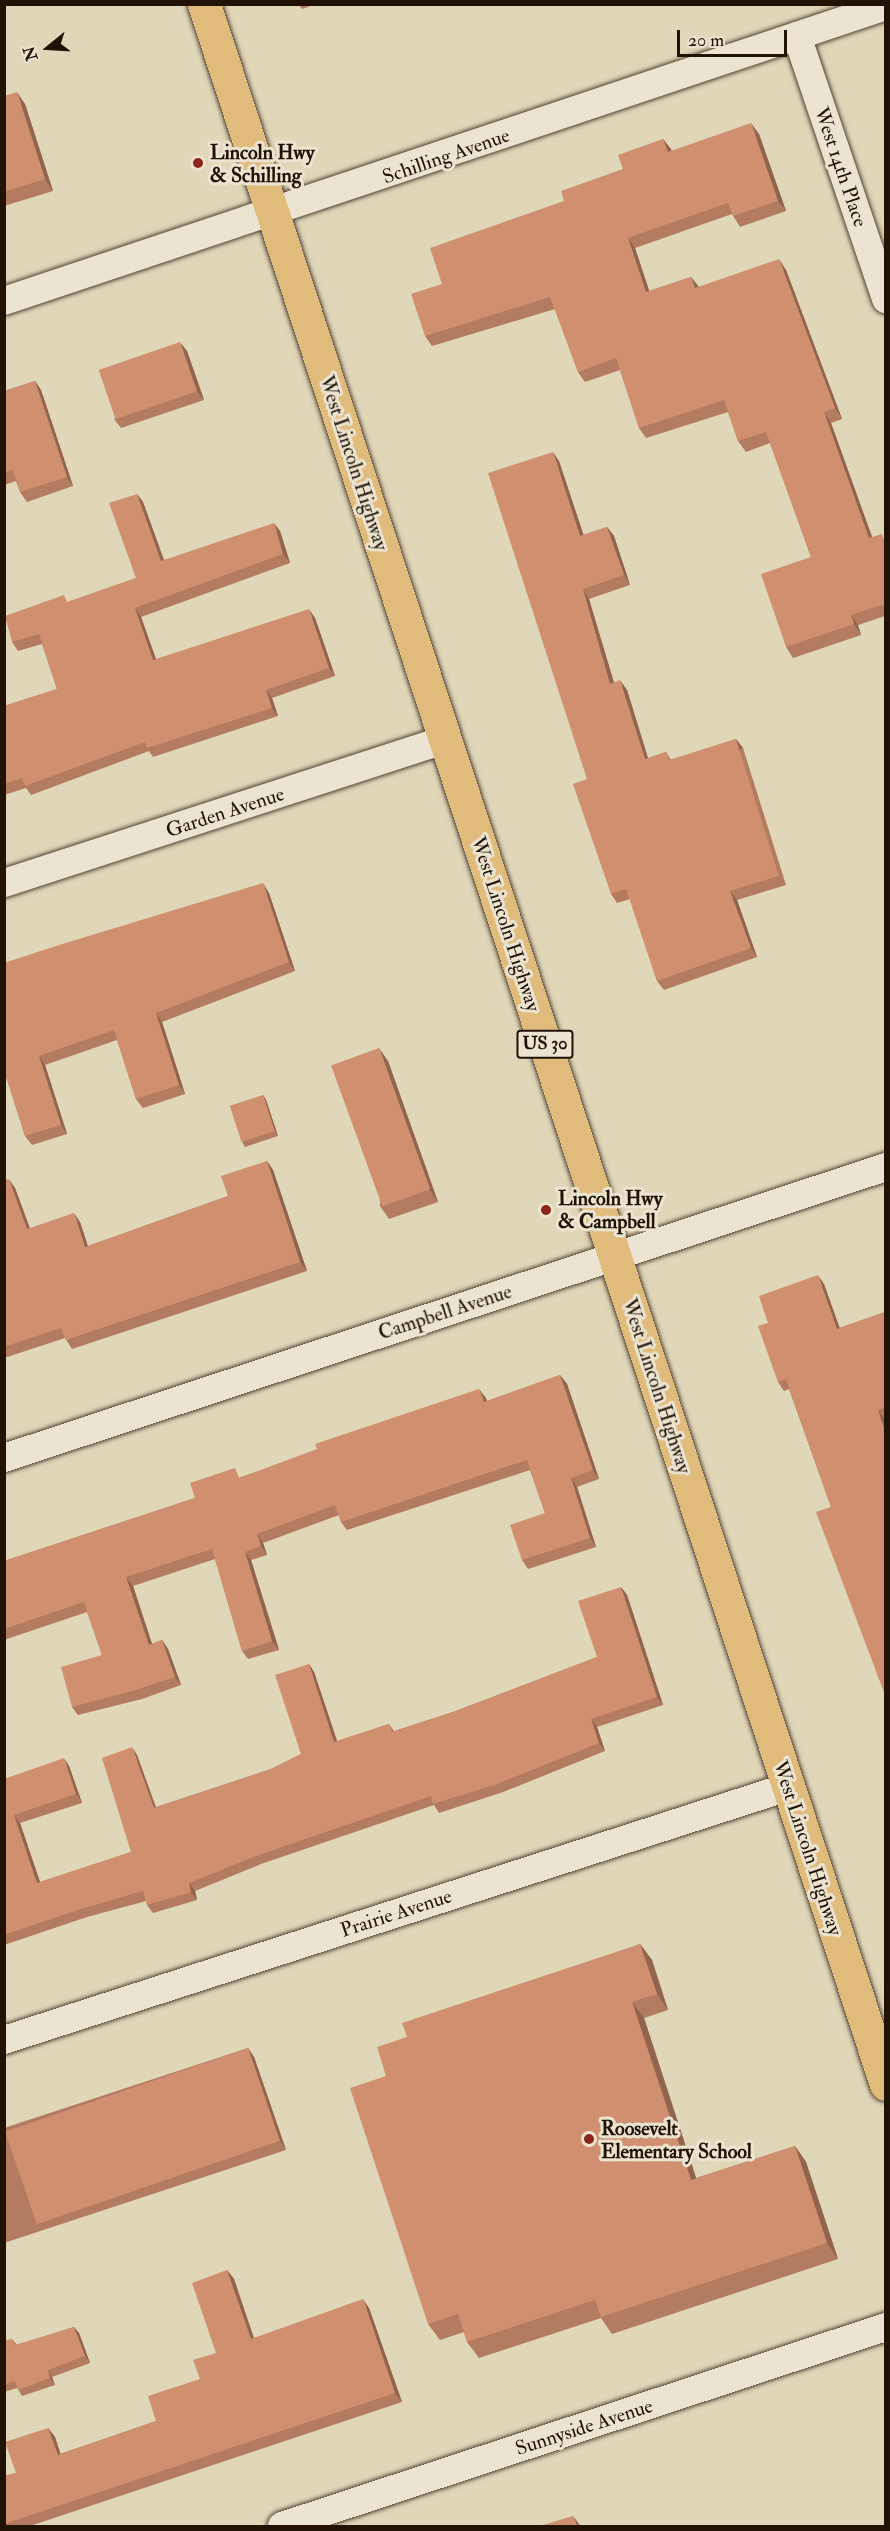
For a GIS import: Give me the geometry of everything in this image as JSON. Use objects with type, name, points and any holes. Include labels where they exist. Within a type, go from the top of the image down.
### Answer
[{"type":"main road","name":"West Lincoln Highway","points":[[204,4],[885,2084]]},
{"type":"street","name":"Schilling Avenue","points":[[4,301],[273,215],[885,6]]},
{"type":"street","name":"West 14th Place","points":[[797,36],[885,299]]},
{"type":"street","name":"Garden Avenue","points":[[4,883],[445,740]]},
{"type":"street","name":"Campbell Avenue","points":[[4,1458],[885,1167]]},
{"type":"street","name":"Prairie Avenue","points":[[4,2040],[788,1787]]},
{"type":"street","name":"Sunnyside Avenue","points":[[282,2526],[885,2327]]},
{"type":"building","points":[[17,92],[45,179],[4,192],[4,96]]},
{"type":"building","points":[[751,123],[778,201],[733,216],[728,203],[628,238],[646,292],[691,277],[695,288],[779,259],[835,408],[824,412],[869,538],[882,534],[885,544],[885,604],[851,615],[854,624],[786,647],[761,574],[811,557],[766,432],[738,441],[724,400],[639,428],[616,358],[578,372],[550,297],[425,336],[411,294],[442,284],[430,248],[564,201],[561,191],[623,169],[618,155],[663,139],[668,152]]},
{"type":"building","points":[[180,342],[197,391],[116,419],[99,370]]},
{"type":"building","points":[[35,381],[67,477],[20,492],[13,470],[4,473],[4,391]]},
{"type":"building","points":[[553,452],[580,536],[607,527],[624,575],[583,589],[610,684],[620,680],[645,759],[666,752],[669,760],[736,739],[779,876],[730,891],[751,948],[657,981],[626,889],[611,894],[573,784],[587,779],[488,473]]},
{"type":"building","points":[[137,494],[161,561],[274,523],[283,554],[135,608],[153,660],[309,609],[329,668],[266,690],[272,708],[147,748],[145,742],[25,786],[22,778],[4,784],[4,706],[57,689],[39,634],[12,642],[5,616],[64,595],[67,602],[136,578],[109,503]]},
{"type":"building","points":[[263,883],[289,962],[156,1013],[179,1085],[136,1099],[114,1030],[39,1056],[61,1125],[25,1136],[4,1070],[4,963]]},
{"type":"building","points":[[379,1048],[430,1189],[382,1206],[331,1065]]},
{"type":"building","points":[[263,1095],[275,1131],[241,1142],[230,1106]]},
{"type":"building","points":[[267,1161],[300,1262],[66,1340],[61,1328],[4,1347],[4,1180],[9,1179],[27,1229],[74,1213],[85,1247],[228,1196],[221,1176]]},
{"type":"building","points":[[818,1275],[837,1329],[885,1312],[885,1407],[878,1410],[885,1432],[885,1695],[816,1512],[831,1507],[786,1379],[778,1382],[758,1326],[768,1323],[759,1296]]},
{"type":"building","points":[[560,1375],[593,1470],[571,1478],[590,1538],[522,1560],[510,1525],[545,1513],[527,1460],[341,1522],[335,1505],[257,1534],[261,1546],[245,1552],[272,1641],[242,1651],[212,1549],[126,1577],[149,1645],[162,1640],[175,1677],[72,1707],[61,1667],[102,1655],[84,1602],[4,1629],[4,1561],[195,1498],[190,1483],[235,1468],[239,1478],[317,1449],[315,1444],[479,1389],[484,1402]]},
{"type":"building","points":[[621,1587],[657,1697],[591,1719],[599,1743],[497,1784],[433,1804],[431,1796],[256,1856],[189,1883],[191,1892],[147,1905],[143,1891],[4,1935],[4,1779],[64,1758],[76,1794],[14,1815],[37,1883],[131,1852],[102,1758],[132,1747],[154,1808],[271,1769],[301,1754],[275,1675],[309,1664],[334,1742],[389,1724],[392,1732],[453,1712],[597,1657],[578,1601]]},
{"type":"building","points":[[640,1944],[657,1994],[632,2002],[691,2180],[795,2146],[827,2243],[601,2317],[595,2300],[467,2342],[458,2314],[428,2324],[350,2088],[386,2076],[377,2047],[407,2037],[402,2023]]},
{"type":"building","points":[[248,2048],[280,2141],[37,2224],[5,2132]]},
{"type":"building","points":[[227,2270],[251,2339],[363,2299],[395,2393],[4,2524],[4,2476],[16,2473],[5,2442],[48,2428],[58,2455],[156,2421],[148,2396],[200,2379],[193,2360],[216,2353],[192,2283]]},
{"type":"building","points":[[74,2327],[85,2356],[48,2370],[50,2378],[18,2390],[15,2381],[4,2385],[4,2341],[12,2339],[15,2345]]},
{"type":"building","points":[[573,2516],[577,2526],[540,2526]]},
{"type":"place","name":"Lincoln Hwy & Schilling","points":[[198,163]]},
{"type":"place","name":"Lincoln Hwy & Campbell","points":[[546,1210]]},
{"type":"place","name":"Roosevelt Elementary School","points":[[589,2139]]}]
